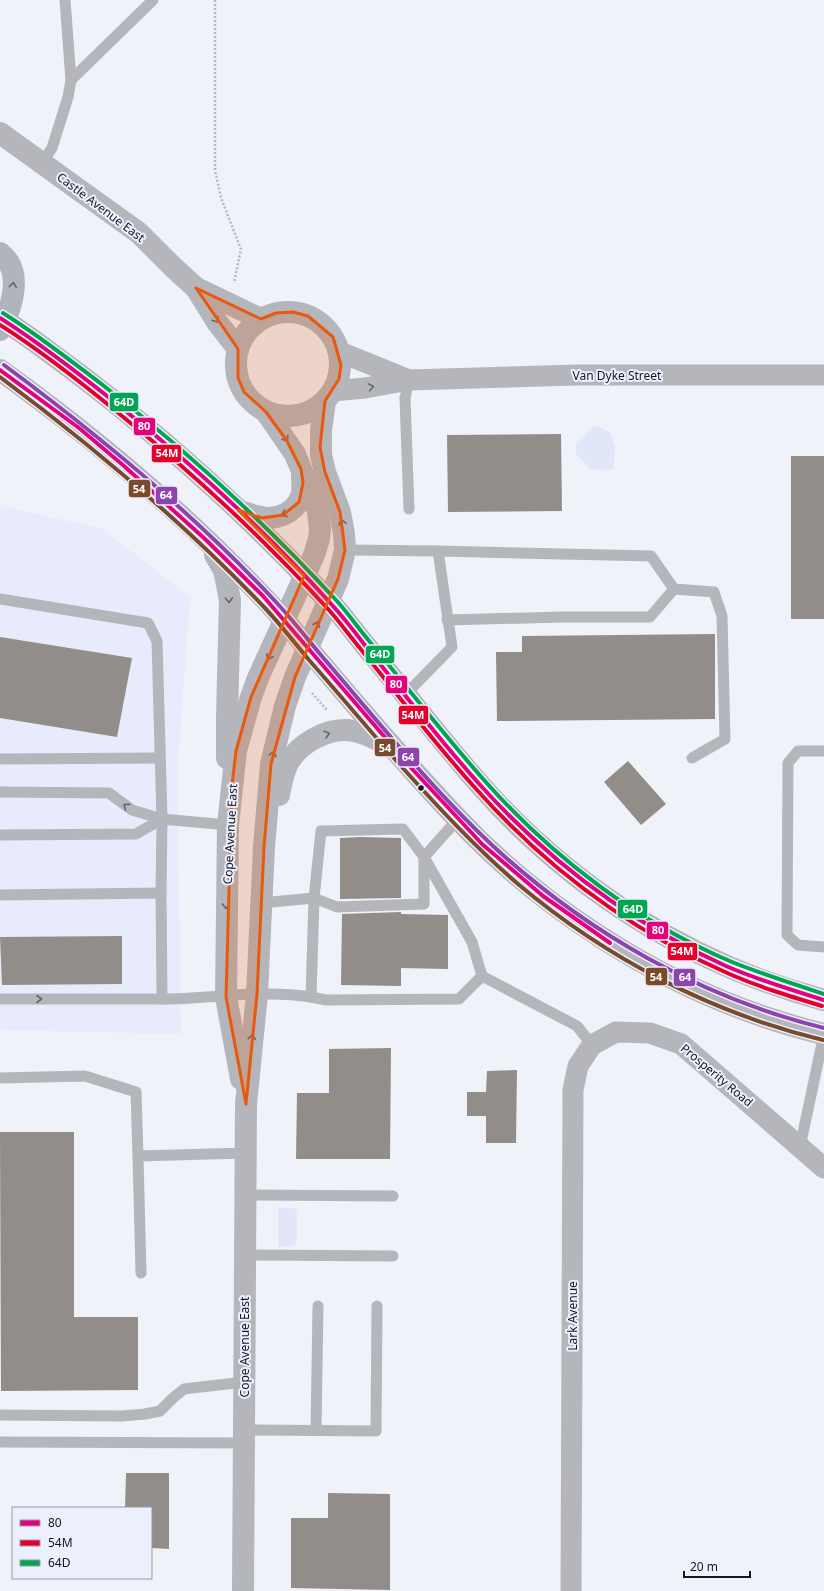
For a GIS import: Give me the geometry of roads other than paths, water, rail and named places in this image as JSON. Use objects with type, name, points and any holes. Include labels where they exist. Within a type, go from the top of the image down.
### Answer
[{"type":"highway","points":[[0,253],[6,257],[14,275],[12,296],[2,323]]},
{"type":"main road","name":"Castle Avenue East","points":[[0,133],[139,233],[196,288]]},
{"type":"main road","points":[[196,288],[261,319]]},
{"type":"main road","points":[[196,288],[217,322],[238,349]]},
{"type":"main road","points":[[307,648],[338,579],[345,550],[340,512],[324,472],[321,455],[321,430],[329,396],[339,379],[341,366],[340,352],[333,337],[322,324],[308,316],[293,312],[276,313],[261,319],[243,337],[238,349],[236,363],[238,378],[244,392],[254,404],[266,412],[282,416],[298,416],[312,411],[329,396]]},
{"type":"main road","points":[[2,323],[45,349],[118,404],[164,442],[238,510],[328,600],[482,787],[535,840],[587,885],[641,922],[702,955],[757,979],[824,1000]]},
{"type":"main road","points":[[0,370],[60,414],[113,456],[205,539],[263,596],[395,750],[458,819],[482,844],[543,896],[616,947],[681,982],[733,1006],[761,1016],[824,1034]]},
{"type":"main road","points":[[266,412],[287,441],[301,469],[318,511],[320,525],[317,547],[304,576]]},
{"type":"main road","points":[[238,510],[262,518],[276,517],[289,512],[295,507],[301,497],[303,483],[301,469]]},
{"type":"main road","points":[[205,539],[224,570],[230,600],[227,717],[228,825]]},
{"type":"main road","name":"Cope Avenue East","points":[[246,1104],[226,996],[228,825],[236,751],[258,678],[304,576]]},
{"type":"main road","name":"Cope Avenue East","points":[[243,1591],[246,1104],[257,994],[261,903],[271,764],[285,706],[307,648]]},
{"type":"main road","points":[[261,903],[281,784],[287,764],[292,756],[315,738],[331,732],[346,730],[368,735],[395,750]]},
{"type":"street","name":"Van Dyke Street","points":[[340,352],[409,380]]},
{"type":"street","name":"Van Dyke Street","points":[[329,396],[409,380],[577,375],[824,375]]},
{"type":"street","name":"Prosperity Road","points":[[592,1045],[616,1032],[650,1032],[682,1044],[824,1168]]},
{"type":"street","name":"Lark Avenue","points":[[571,1591],[573,1090],[578,1066],[592,1045]]},
{"type":"lane","points":[[42,163],[52,148],[68,97],[71,80],[65,0]]},
{"type":"lane","points":[[71,80],[152,0]]},
{"type":"lane","points":[[409,380],[405,398],[409,509]]},
{"type":"lane","points":[[345,550],[651,556],[674,589]]},
{"type":"lane","points":[[406,694],[452,647],[438,551]]},
{"type":"lane","points":[[447,620],[562,617],[650,617],[674,589]]},
{"type":"lane","points":[[674,589],[714,592],[722,616],[725,739],[692,758]]},
{"type":"lane","points":[[0,599],[148,623],[157,641],[159,758],[162,819],[162,999]]},
{"type":"lane","points":[[824,751],[798,751],[788,763],[787,935],[798,945],[824,947]]},
{"type":"lane","points":[[0,759],[159,758]]},
{"type":"lane","points":[[0,792],[109,793],[132,810],[162,819],[228,825]]},
{"type":"lane","points":[[0,835],[136,834],[162,819]]},
{"type":"lane","points":[[261,903],[314,898],[337,907],[424,904],[424,857],[458,819]]},
{"type":"lane","points":[[311,997],[314,898],[320,831],[403,829],[424,857],[472,942],[482,976],[577,1026],[592,1045]]},
{"type":"lane","points":[[0,895],[161,893]]},
{"type":"lane","points":[[0,999],[162,999],[288,993],[326,1000],[459,999],[482,976]]},
{"type":"lane","points":[[800,1147],[824,1034]]},
{"type":"lane","points":[[0,1078],[85,1076],[136,1092],[142,1273]]},
{"type":"lane","points":[[138,1156],[245,1153]]},
{"type":"lane","points":[[245,1194],[393,1196]]},
{"type":"lane","points":[[244,1255],[393,1256]]},
{"type":"lane","points":[[316,1430],[318,1306]]},
{"type":"lane","points":[[0,1442],[244,1436],[316,1430],[376,1431],[378,1306]]},
{"type":"lane","points":[[0,1415],[122,1416],[145,1414],[160,1411],[172,1398],[184,1389],[244,1382]]}]
